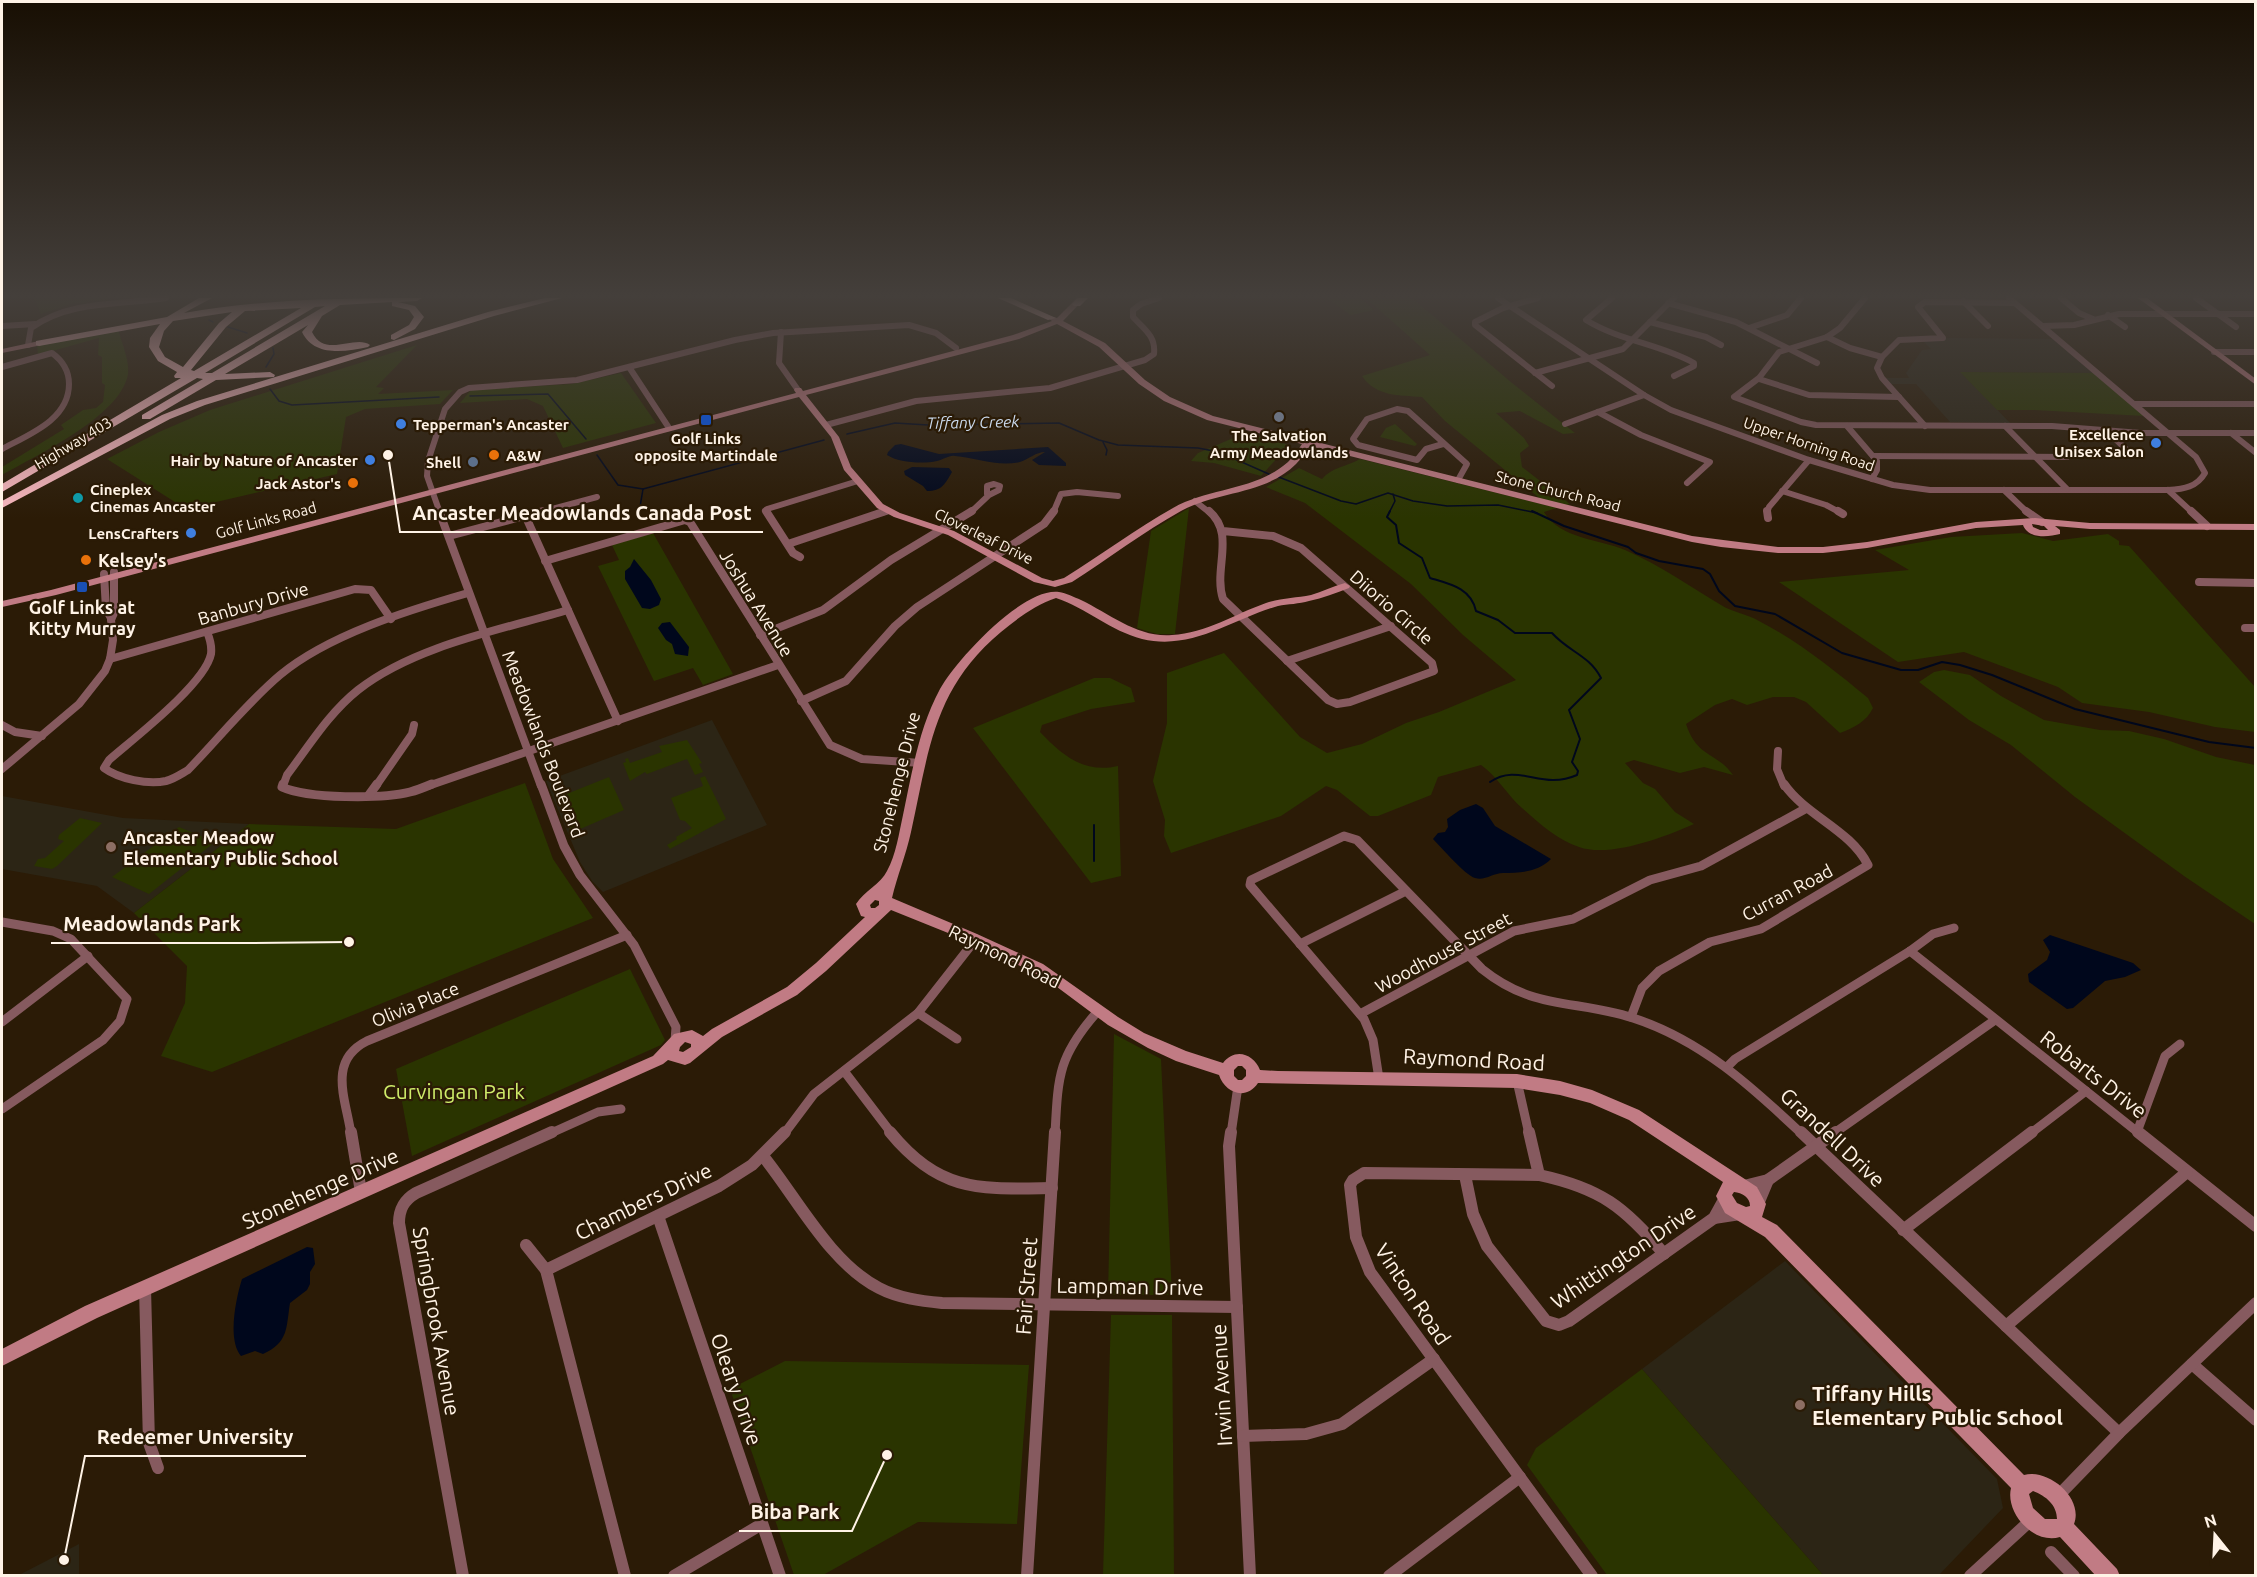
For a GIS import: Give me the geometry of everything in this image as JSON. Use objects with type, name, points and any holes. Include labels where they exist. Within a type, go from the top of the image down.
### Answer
[{"type":"highway","points":[[182,372],[194,375],[232,376],[286,372]]},
{"type":"highway","points":[[64,451],[169,384],[183,372]]},
{"type":"highway","name":"Highway 403","points":[[2,489],[200,372]]},
{"type":"highway","name":"Highway 403","points":[[2,504],[229,372]]},
{"type":"highway","points":[[2,504],[166,417],[304,372]]},
{"type":"main road","name":"Golf Links Road","points":[[2,598],[240,543],[870,372]]},
{"type":"main road","name":"Golf Links Road","points":[[799,391],[877,372]]},
{"type":"main road","name":"Stone Church Road","points":[[1134,372],[1142,382],[1170,400],[1199,414],[1238,427],[1654,530],[1745,547],[1800,550],[1846,548],[1974,526],[2029,525]]},
{"type":"main road","points":[[2241,372],[2256,383]]},
{"type":"main road","name":"Cloverleaf Drive","points":[[799,391],[836,436],[845,465],[877,504],[886,511],[943,530],[1130,630],[1154,638],[1188,637],[1274,604],[1315,597],[1345,586]]},
{"type":"main road","name":"Stonehenge Drive","points":[[878,905],[892,874],[903,839],[933,713],[957,669],[992,633],[1161,518],[1195,501],[1260,483],[1292,463],[1303,443]]},
{"type":"main road","name":"Golf Links Road","points":[[2,604],[335,513],[432,490]]},
{"type":"main road","points":[[325,520],[335,513]]},
{"type":"main road","points":[[2029,525],[2044,523],[2090,526],[2255,528]]},
{"type":"main road","points":[[2044,523],[2053,529],[2051,533]]},
{"type":"main road","points":[[2029,525],[2043,534],[2090,526]]},
{"type":"main road","points":[[240,543],[257,534]]},
{"type":"main road","points":[[683,1042],[717,1033],[792,991],[821,967],[856,932],[878,905]]},
{"type":"main road","name":"Raymond Road","points":[[878,905],[907,913],[976,939],[1051,975],[1098,1011],[1151,1043],[1181,1056],[1226,1070]]},
{"type":"main road","name":"Stonehenge Drive","points":[[2,1358],[91,1312],[658,1060],[683,1042]]},
{"type":"main road","points":[[1242,1061],[1252,1067],[1254,1076],[1247,1084],[1238,1086],[1230,1082],[1226,1070],[1230,1064],[1242,1061]]},
{"type":"main road","name":"Raymond Road","points":[[1254,1076],[1517,1081],[1572,1091],[1634,1114],[1673,1139],[1708,1166],[1742,1186]]},
{"type":"main road","name":"Raymond Road","points":[[1708,1166],[1725,1197]]},
{"type":"main road","points":[[1751,1210],[1752,1192],[1742,1186],[1729,1186],[1725,1197],[1731,1208],[1751,1210],[2022,1486]]},
{"type":"main road","points":[[2026,1483],[2040,1484],[2057,1496],[2067,1515],[2063,1527],[2051,1530],[2031,1520],[2020,1504],[2019,1491],[2022,1486],[2026,1483]]},
{"type":"main road","points":[[2063,1527],[2110,1575]]},
{"type":"street","points":[[2,449],[40,426],[67,403],[70,393],[68,372]]},
{"type":"street","name":"Meadowlands Boulevard","points":[[610,372],[578,380],[477,386],[460,392],[445,409],[426,468],[468,593],[549,810],[570,859],[627,935],[654,981],[683,1042]]},
{"type":"street","points":[[631,372],[668,426]]},
{"type":"street","points":[[785,372],[799,391]]},
{"type":"street","points":[[826,425],[912,401],[1050,388],[1106,372]]},
{"type":"street","points":[[1535,373],[1541,372]]},
{"type":"street","name":"Upper Horning Road","points":[[1608,372],[1671,410],[1809,460],[1872,479],[1917,489],[2004,490]]},
{"type":"street","points":[[1674,376],[1683,372]]},
{"type":"street","points":[[1764,372],[1759,379],[1734,397],[1736,400],[1801,422],[1847,426],[2005,426],[2256,433]]},
{"type":"street","points":[[1877,372],[1924,426]]},
{"type":"street","points":[[2004,490],[2168,490],[2198,484],[2205,473],[2196,457],[2097,372]]},
{"type":"street","points":[[1535,373],[1552,387]]},
{"type":"street","points":[[1759,379],[1809,395],[1899,397]]},
{"type":"street","points":[[1565,424],[1644,395]]},
{"type":"street","points":[[2135,404],[2256,404]]},
{"type":"street","points":[[1443,444],[1426,449],[1417,460],[1358,445],[1353,439],[1367,419],[1402,409],[1408,411],[1467,464],[1458,480]]},
{"type":"street","points":[[1598,412],[1633,431],[1710,462],[1687,483]]},
{"type":"street","points":[[1847,426],[1878,465],[1872,479]]},
{"type":"street","points":[[2005,426],[2067,489]]},
{"type":"street","points":[[2106,430],[2132,455]]},
{"type":"street","points":[[2231,432],[2256,453]]},
{"type":"street","points":[[1873,456],[2067,456]]},
{"type":"street","points":[[1768,518],[1767,511],[1809,460]]},
{"type":"street","points":[[800,557],[766,512],[767,509],[858,481]]},
{"type":"street","points":[[2004,490],[2025,511],[2044,523]]},
{"type":"street","points":[[2168,490],[2207,526]]},
{"type":"street","points":[[1782,491],[1826,505],[1844,514]]},
{"type":"street","points":[[801,701],[830,690],[850,678],[895,626],[917,607],[1044,524],[1057,508],[1061,494],[1077,492],[1118,496]]},
{"type":"street","points":[[760,635],[823,610],[873,572],[975,510],[987,494]]},
{"type":"street","points":[[449,536],[597,497]]},
{"type":"street","points":[[1195,501],[1216,518],[1222,531]]},
{"type":"street","points":[[788,544],[886,511]]},
{"type":"street","points":[[2025,511],[2029,525]]},
{"type":"street","points":[[525,515],[618,721]]},
{"type":"street","name":"Joshua Avenue","points":[[545,561],[685,520],[690,522],[824,738],[840,751],[868,760],[921,763]]},
{"type":"street","name":"Diiorio Circle","points":[[1222,531],[1260,533],[1285,539],[1305,551],[1345,586],[1432,663],[1434,671],[1350,702],[1337,704],[1328,700],[1226,602],[1219,588],[1222,531]]},
{"type":"street","points":[[2,770],[79,704],[105,671],[110,659],[113,640],[111,618],[106,609],[109,575]]},
{"type":"street","points":[[2199,582],[2256,583]]},
{"type":"street","name":"Banbury Drive","points":[[110,659],[355,589],[371,591],[391,619]]},
{"type":"street","points":[[207,632],[212,650],[209,661],[201,673],[188,688],[109,760],[104,768],[105,771],[114,775],[158,783],[177,777],[188,770],[291,664],[332,642],[468,593]]},
{"type":"street","points":[[568,610],[485,635],[398,666],[359,689],[343,705],[287,775],[282,787],[288,792],[307,794],[369,795],[410,792],[778,665]]},
{"type":"street","points":[[1287,661],[1391,626]]},
{"type":"street","points":[[2245,628],[2256,628]]},
{"type":"street","points":[[2,725],[16,732],[42,736]]},
{"type":"street","points":[[369,795],[412,734],[414,725]]},
{"type":"street","points":[[1778,751],[1776,767],[1783,782],[1805,809]]},
{"type":"street","name":"Woodhouse Street","points":[[1360,1014],[1514,931],[1573,919],[1650,880],[1701,866],[1805,809]]},
{"type":"street","name":"Curran Road","points":[[1631,1017],[1642,988],[1659,971],[1710,942],[1761,929],[1868,865],[1864,855],[1805,809]]},
{"type":"street","name":"Grandell Drive","points":[[1300,944],[1252,889],[1250,883],[1254,878],[1340,837],[1348,836],[1358,840],[1469,955],[1502,985],[1524,997],[1586,1006],[1631,1017],[1678,1038],[1727,1067],[1753,1088],[2119,1433]]},
{"type":"street","points":[[1379,1079],[1373,1040],[1360,1014],[1300,944],[1406,891]]},
{"type":"street","points":[[2,922],[53,931],[71,939],[127,999],[120,1022],[103,1040],[2,1109]]},
{"type":"street","points":[[1727,1067],[1735,1059],[1910,951],[1933,934],[1954,928]]},
{"type":"street","name":"Olivia Place","points":[[361,1192],[341,1071],[342,1063],[348,1053],[368,1041],[627,935]]},
{"type":"street","name":"Chambers Drive","points":[[546,1270],[730,1180],[764,1156],[814,1094],[918,1013],[976,939]]},
{"type":"street","name":"Robarts Drive","points":[[1910,951],[2256,1226]]},
{"type":"street","points":[[2,1022],[88,956]]},
{"type":"street","name":"Fair Street","points":[[1027,1575],[1060,1069],[1075,1037],[1098,1011]]},
{"type":"street","points":[[918,1013],[957,1039]]},
{"type":"street","points":[[1742,1186],[1768,1180],[1995,1020]]},
{"type":"street","points":[[2137,1132],[2165,1056],[2180,1044]]},
{"type":"street","points":[[844,1071],[909,1154],[933,1173],[952,1182],[975,1187],[1052,1188]]},
{"type":"street","points":[[1517,1081],[1539,1175]]},
{"type":"street","name":"Irwin Avenue","points":[[1238,1086],[1229,1146],[1250,1575]]},
{"type":"street","points":[[1903,1230],[2086,1091]]},
{"type":"street","name":"Springbrook Avenue","points":[[464,1575],[399,1223],[398,1214],[401,1205],[416,1193],[598,1112],[621,1109]]},
{"type":"street","name":"Lampman Drive","points":[[764,1156],[838,1256],[861,1278],[882,1291],[924,1302],[1237,1307]]},
{"type":"street","points":[[2006,1326],[2187,1172]]},
{"type":"street","name":"Vinton Road","points":[[1592,1575],[1367,1266],[1354,1227],[1350,1185],[1364,1173],[1539,1175],[1569,1183],[1607,1199],[1628,1214],[1664,1254]]},
{"type":"street","name":"Whittington Drive","points":[[1465,1174],[1473,1214],[1487,1246],[1546,1321],[1554,1325],[1569,1321],[1714,1218],[1751,1210]]},
{"type":"street","points":[[1751,1210],[1768,1180]]},
{"type":"street","name":"Whittington Drive","points":[[1714,1218],[1725,1197]]},
{"type":"street","name":"Oleary Drive","points":[[658,1216],[780,1575]]},
{"type":"street","points":[[526,1245],[546,1270],[626,1575]]},
{"type":"street","points":[[145,1288],[149,1443],[158,1468]]},
{"type":"street","points":[[2057,1496],[2119,1433],[2256,1303]]},
{"type":"street","points":[[1243,1437],[1304,1435],[1328,1430],[1342,1424],[1434,1359]]},
{"type":"street","points":[[2192,1364],[2256,1420]]},
{"type":"street","points":[[1389,1575],[1520,1477]]},
{"type":"street","points":[[1970,1575],[2031,1520]]},
{"type":"street","points":[[674,1575],[762,1524]]},
{"type":"street","points":[[2051,1552],[2074,1575]]},
{"type":"shaded area","points":[[1907,372],[2093,372],[2095,373],[1961,372],[2010,423],[1950,422],[1916,384],[1891,384],[1886,378],[1909,378]]},
{"type":"shaded area","points":[[712,720],[767,825],[603,892],[592,881],[580,862],[546,781]]},
{"type":"shaded area","name":"Ancaster Meadow Elementary Public School","points":[[2,796],[123,818],[249,824],[134,913],[97,886],[2,869]]},
{"type":"shaded area","name":"Tiffany Hills Elementary Public School","points":[[1785,1261],[1997,1479],[2003,1508],[1939,1575],[1823,1575],[1642,1369]]},
{"type":"shaded area","points":[[79,1544],[79,1575],[19,1575]]},
{"type":"green space","points":[[102,372],[128,372],[122,390],[94,419],[76,433],[2,475],[2,467],[64,429],[61,425],[83,410],[96,408],[103,402],[105,385],[102,383]]},
{"type":"green space","points":[[332,372],[391,372],[376,387],[384,388],[378,394],[453,390],[440,404],[365,409],[346,417],[337,474],[186,509],[107,459],[159,432],[210,410]]},
{"type":"green space","points":[[1376,372],[1499,372],[1575,433],[1563,434],[1520,411],[1496,413],[1524,438],[1529,446],[1520,453],[1522,467],[1570,504],[1544,512],[1551,521],[1570,533],[1615,546],[1638,556],[1725,607],[1773,629],[1829,667],[1868,698],[1873,708],[1864,720],[1840,733],[1806,702],[1794,697],[1773,697],[1747,705],[1732,699],[1715,705],[1686,724],[1701,749],[1720,762],[1733,775],[1704,767],[1680,773],[1634,760],[1625,763],[1643,783],[1655,789],[1675,812],[1694,824],[1653,840],[1621,848],[1592,850],[1563,840],[1522,808],[1481,765],[1438,777],[1431,795],[1378,816],[1370,816],[1337,790],[1326,786],[1281,816],[1171,853],[1164,836],[1165,820],[1153,781],[1167,723],[1167,673],[1224,653],[1300,737],[1327,753],[1362,744],[1406,723],[1516,680],[1463,635],[1411,584],[1305,503],[1266,487],[1299,468],[1322,479],[1335,470],[1360,459],[1549,506],[1445,421],[1422,397],[1389,394],[1374,388],[1362,376]]},
{"type":"green space","points":[[1960,372],[2095,373],[2144,416],[1997,410]]},
{"type":"green space","points":[[621,373],[656,423],[563,448],[543,406],[527,399],[460,403],[471,390],[572,384]]},
{"type":"green space","points":[[1395,424],[1417,444],[1415,446],[1380,437],[1386,428]]},
{"type":"green space","points":[[1245,433],[1289,445],[1261,476],[1214,463],[1191,461],[1198,453]]},
{"type":"green space","points":[[1189,508],[1175,634],[1157,634],[1137,628],[1151,531]]},
{"type":"green space","points":[[653,533],[733,674],[703,685],[693,668],[654,681],[598,566],[619,560],[612,545]]},
{"type":"green space","points":[[2022,533],[2053,541],[2108,534],[2119,541],[2119,545],[2129,546],[2255,687],[2255,732],[2215,727],[2149,712],[2082,703],[2058,687],[1964,652],[1898,662],[1779,582],[1909,570],[1875,550],[1951,537]]},
{"type":"green space","points":[[1944,670],[1970,675],[2001,696],[2044,720],[2100,730],[2129,731],[2164,739],[2216,757],[2255,765],[2255,924],[2075,797],[2011,745],[1969,720],[1919,682],[1934,672]]},
{"type":"green space","points":[[1094,678],[1110,678],[1131,688],[1135,702],[1091,709],[1042,725],[1040,732],[1074,761],[1095,767],[1118,766],[1121,876],[1091,883],[973,728]]},
{"type":"green space","points":[[687,740],[702,763],[699,764],[703,772],[695,775],[687,759],[647,774],[645,772],[630,781],[623,763],[626,762],[625,759],[628,758],[630,763],[662,752],[659,746]]},
{"type":"green space","points":[[705,776],[726,819],[670,849],[667,845],[692,828],[685,821],[680,820],[671,798],[703,786],[700,778]]},
{"type":"green space","points":[[609,777],[624,810],[571,833],[559,797]]},
{"type":"green space","points":[[525,783],[553,859],[593,918],[212,1072],[161,1056],[185,1003],[187,966],[134,913],[249,824],[396,829]]},
{"type":"green space","points":[[80,818],[102,823],[57,866],[52,869],[34,866],[38,859],[45,858],[64,841],[58,839],[59,835]]},
{"type":"green space","points":[[179,827],[215,842],[149,894],[112,877]]},
{"type":"green space","name":"Curvingan Park","points":[[630,969],[665,1040],[661,1045],[412,1156],[396,1069]]},
{"type":"green space","points":[[1114,1034],[1161,1059],[1172,1295],[1108,1295]]},
{"type":"green space","points":[[1111,1315],[1172,1315],[1174,1575],[1103,1575]]},
{"type":"green space","points":[[785,1361],[1029,1365],[1017,1524],[918,1522],[823,1575],[794,1575],[730,1389]]},
{"type":"green space","points":[[1642,1369],[1823,1575],[1607,1575],[1527,1465],[1536,1448]]},
{"type":"water","points":[[901,444],[939,454],[1048,447],[1066,463],[1066,466],[1039,465],[1032,460],[1045,452],[1012,463],[987,462],[953,456],[918,463],[898,460],[887,455],[895,445]]},
{"type":"water","points":[[912,467],[949,468],[952,472],[942,486],[936,490],[927,491],[905,475],[904,471]]},
{"type":"water","points":[[634,559],[651,580],[661,599],[659,605],[650,609],[642,608],[625,579],[625,571]]},
{"type":"water","points":[[670,622],[689,647],[688,656],[675,654],[672,644],[666,640],[658,628],[662,623]]},
{"type":"water","points":[[1476,804],[1483,808],[1495,826],[1551,859],[1540,867],[1528,871],[1499,873],[1482,878],[1471,876],[1433,839],[1438,833],[1445,832],[1448,827],[1447,819],[1460,810]]},
{"type":"water","points":[[2050,935],[2133,963],[2141,970],[2125,977],[2105,981],[2073,1008],[2067,1009],[2029,982],[2028,974],[2047,960],[2050,952],[2043,940]]},
{"type":"water","points":[[307,1247],[313,1248],[315,1264],[310,1272],[310,1284],[307,1290],[290,1303],[287,1327],[282,1339],[263,1354],[255,1351],[241,1356],[234,1340],[234,1319],[242,1279]]},
{"type":"waterway","name":"Tiffany Creek","points":[[270,389],[279,401],[292,405],[439,397]]},
{"type":"waterway","name":"Tiffany Creek","points":[[470,396],[548,394],[586,439]]},
{"type":"waterway","name":"Tiffany Creek","points":[[847,434],[895,423],[928,425],[1059,423],[1099,440],[1118,445],[1198,448],[1219,452],[1271,475]]},
{"type":"waterway","name":"Tiffany Creek","points":[[643,489],[824,440]]},
{"type":"waterway","points":[[1103,442],[1107,450],[1106,455]]},
{"type":"waterway","name":"Tiffany Creek","points":[[597,455],[618,485],[643,489]]},
{"type":"waterway","name":"Tiffany Creek","points":[[1276,476],[1341,501],[1356,504],[1388,493],[1393,495]]},
{"type":"waterway","points":[[639,513],[643,489]]},
{"type":"waterway","points":[[1393,495],[1413,501],[1447,506],[1498,505],[1536,513]]},
{"type":"waterway","points":[[1393,495],[1395,501],[1387,517],[1396,525],[1399,543],[1422,558],[1430,578],[1459,588],[1470,597],[1476,611],[1498,620],[1515,633],[1552,633],[1591,664],[1601,678],[1569,710],[1580,739],[1572,762],[1578,771],[1577,775],[1552,780],[1511,775],[1490,782]]},
{"type":"waterway","points":[[638,517],[639,511]]},
{"type":"waterway","points":[[1532,511],[1536,513]]},
{"type":"waterway","points":[[1536,513],[1564,526],[1628,547],[1636,553],[1659,561],[1703,569],[1710,574],[1719,591],[1735,606],[1775,614],[1842,653],[1901,670],[1918,670],[1942,662],[1960,665],[1992,675],[2075,709],[2209,742],[2256,748]]},
{"type":"waterway","points":[[1094,825],[1094,861]]},
{"type":"place","name":"The Salvation Army Meadowlands","points":[[1279,417]]},
{"type":"place","name":"Golf Links opposite Martindale","points":[[706,420]]},
{"type":"place","name":"Tepperman's Ancaster","points":[[401,424]]},
{"type":"place","name":"Excellence Unisex Salon","points":[[2156,443]]},
{"type":"place","name":"Ancaster Meadowlands Canada Post","points":[[388,455]]},
{"type":"place","name":"A&W","points":[[494,455]]},
{"type":"place","name":"Hair by Nature of Ancaster","points":[[370,460]]},
{"type":"place","name":"Shell","points":[[473,462]]},
{"type":"place","name":"Jack Astor's","points":[[353,483]]},
{"type":"place","name":"Cineplex Cinemas Ancaster","points":[[78,498]]},
{"type":"place","name":"LensCrafters","points":[[191,533]]},
{"type":"place","name":"Kelsey's","points":[[86,560]]},
{"type":"place","name":"Golf Links at Kitty Murray","points":[[82,587]]},
{"type":"place","name":"Ancaster Meadow Elementary Public School","points":[[111,847]]},
{"type":"place","name":"Meadowlands Park","points":[[349,942]]},
{"type":"place","name":"Tiffany Hills Elementary Public School","points":[[1800,1405]]},
{"type":"place","name":"Biba Park","points":[[887,1455]]},
{"type":"place","name":"Redeemer University","points":[[64,1560]]}]
